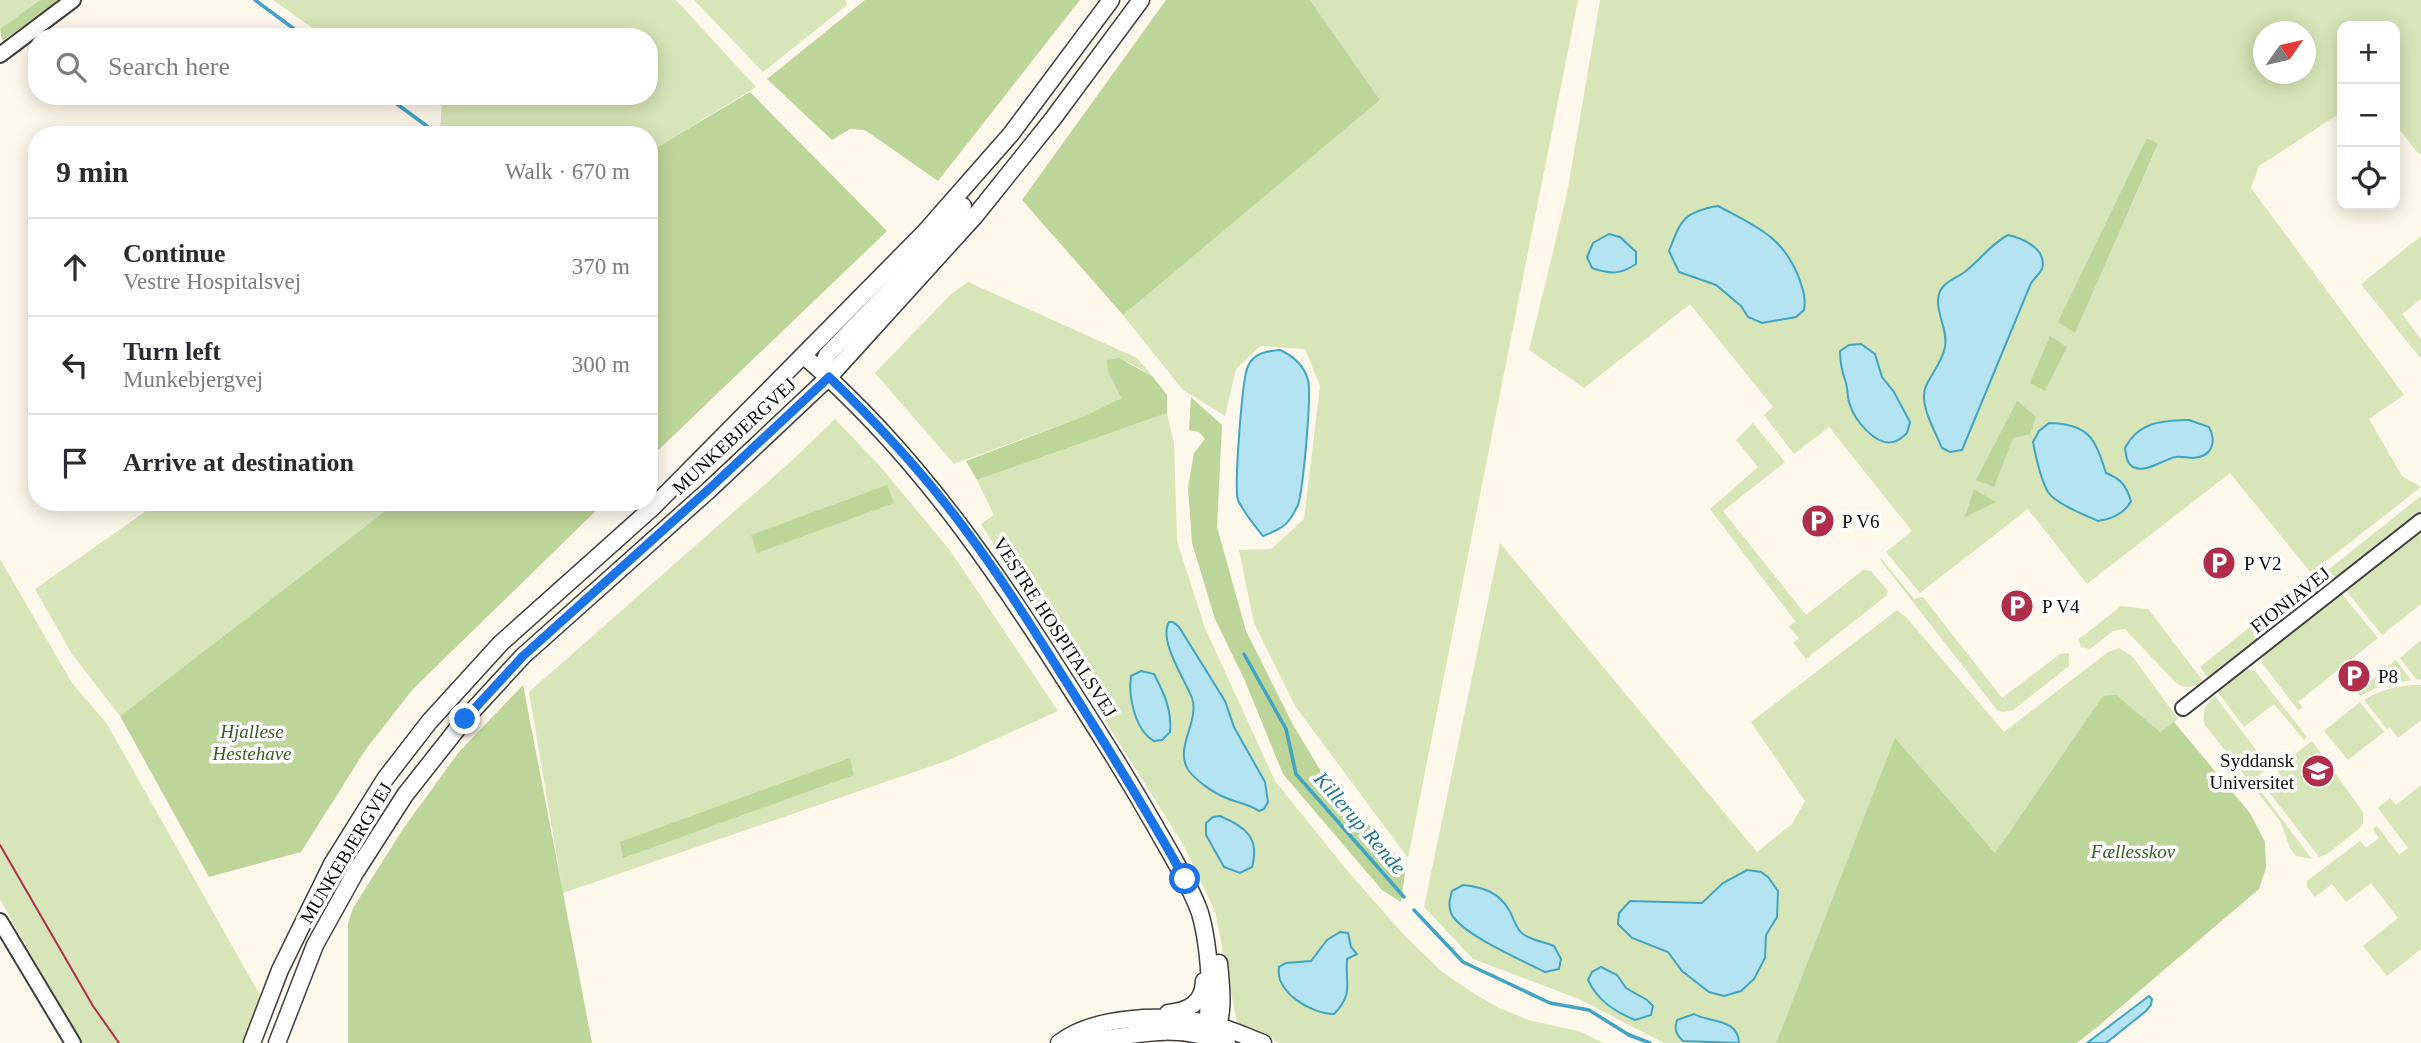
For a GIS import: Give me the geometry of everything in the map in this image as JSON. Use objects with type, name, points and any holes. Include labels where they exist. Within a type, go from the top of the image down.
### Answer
[{"type":"street","points":[[36,28],[73,0]]},
{"type":"street","name":"MUNKEBJERGVEJ","points":[[658,502],[924,233],[1011,134],[1111,0]]},
{"type":"street","name":"MUNKEBJERGVEJ","points":[[277,1043],[315,945],[355,873],[405,795],[465,719],[523,656],[829,377],[975,216],[1052,120],[1141,0]]},
{"type":"street","points":[[0,55],[28,34]]},
{"type":"street","points":[[829,377],[824,362],[827,355],[930,245],[1031,123],[1040,96]]},
{"type":"street","name":"VESTRE HOSPITALSVEJ","points":[[804,356],[829,377],[887,436],[967,532],[1024,614],[1137,793],[1185,879],[1199,912],[1208,946],[1216,1033]]},
{"type":"street","name":"MUNKEBJERGVEJ","points":[[252,1043],[280,970],[332,864],[385,779],[429,722],[501,643],[649,511]]},
{"type":"street","name":"FIONIAVEJ","points":[[2183,708],[2421,521]]},
{"type":"street","points":[[1133,1020],[1149,1013],[1184,1011],[1200,997],[1204,986],[1202,948],[1185,879]]},
{"type":"street","points":[[0,921],[73,1043]]},
{"type":"street","points":[[1059,1043],[1069,1035],[1090,1027],[1133,1020],[1181,1020],[1216,1033],[1263,1043]]},
{"type":"street","points":[[1080,1043],[1148,1032],[1216,1033]]},
{"type":"green space","points":[[0,0],[40,0],[0,29]]},
{"type":"green space","points":[[40,0],[61,0],[2,41],[0,29]]},
{"type":"green space","points":[[273,0],[676,0],[756,87],[658,147],[658,126],[440,126],[442,105],[658,105],[658,28],[312,28]]},
{"type":"green space","points":[[694,0],[845,0],[847,5],[763,72]]},
{"type":"green space","points":[[865,0],[1080,0],[938,181],[865,130],[850,129],[832,140],[767,79]]},
{"type":"green space","points":[[1166,0],[1310,0],[1380,100],[1123,315],[1022,200]]},
{"type":"green space","points":[[1310,0],[1578,0],[1408,858],[1295,706],[1254,623],[1239,550],[1271,549],[1304,519],[1320,386],[1305,349],[1260,346],[1236,369],[1225,416],[1183,390],[1123,315],[1380,100]]},
{"type":"green space","points":[[1600,0],[2421,0],[2421,154],[2400,130],[2400,21],[2337,21],[2337,115],[2259,166],[2251,188],[2404,395],[2369,419],[2402,476],[2421,487],[2311,573],[2230,473],[2087,584],[2028,509],[1920,593],[1886,552],[1912,531],[1829,427],[1794,454],[1764,415],[1773,407],[1690,304],[1584,388],[1529,350],[1567,194]],"holes":[[[2148,138],[2158,145],[2075,332],[2059,322]]]},
{"type":"green space","points":[[750,92],[887,231],[658,450],[658,147]]},
{"type":"green space","points":[[2147,138],[2158,144],[2075,333],[2058,322]]},
{"type":"green space","points":[[2421,236],[2421,299],[2402,314],[2421,339],[2421,359],[2361,284]]},
{"type":"green space","points":[[968,282],[1137,358],[1153,377],[1126,362],[1108,360],[1108,371],[1121,398],[1085,416],[954,464],[875,373],[951,294]]},
{"type":"green space","points":[[2050,336],[2067,347],[2045,391],[2030,383]]},
{"type":"green space","points":[[1119,358],[1153,377],[1167,395],[1167,413],[977,480],[966,461],[1085,416],[1121,398],[1108,371],[1107,360]]},
{"type":"green space","points":[[1191,397],[1222,425],[1217,527],[1246,631],[1292,723],[1322,773],[1398,857],[1405,873],[1401,902],[1382,890],[1283,774],[1245,681],[1215,619],[1192,543],[1188,488],[1194,453],[1205,439],[1199,432],[1189,430]]},
{"type":"green space","points":[[2017,401],[2036,417],[2030,434],[2013,438],[1994,487],[1976,480]]},
{"type":"green space","points":[[1167,413],[1174,444],[1177,541],[1205,628],[1275,781],[1345,868],[1403,934],[1441,971],[1499,1008],[1528,1020],[1578,1031],[1604,1043],[1280,1043],[1237,1023],[1215,911],[1183,844],[981,524],[994,515],[977,480]]},
{"type":"green space","points":[[835,419],[879,465],[949,549],[1058,711],[949,760],[563,893],[529,692],[787,465]]},
{"type":"green space","points":[[1753,423],[1785,462],[1723,511],[1806,615],[1863,570],[1871,571],[1888,591],[1886,596],[1806,659],[1793,643],[1799,639],[1789,627],[1795,621],[1710,509],[1758,467],[1736,440]]},
{"type":"green space","points":[[887,485],[894,503],[757,553],[751,535]]},
{"type":"green space","points":[[1974,489],[1996,502],[1965,517]]},
{"type":"green space","points":[[2421,496],[2421,512],[2337,579],[2331,573],[2324,573]]},
{"type":"green space","points":[[146,511],[385,511],[120,716],[72,654],[35,589]]},
{"type":"green space","name":"Hjallese Hestehave","points":[[385,511],[596,511],[413,689],[366,749],[301,852],[209,877],[120,716]]},
{"type":"green space","points":[[2421,528],[2421,604],[2382,635],[2344,588]]},
{"type":"green space","points":[[1500,543],[1757,852],[1792,824],[1805,801],[1751,722],[1897,610],[1906,617],[2004,732],[2108,652],[2119,648],[2132,656],[2178,719],[2160,733],[2116,696],[2103,697],[1995,853],[1895,739],[1776,1043],[1664,1043],[1579,999],[1473,959],[1424,907]]},
{"type":"green space","points":[[1880,557],[1914,599],[1923,597],[2002,698],[2060,654],[2069,653],[2069,666],[2013,710],[1997,710]]},
{"type":"green space","points":[[0,559],[72,683],[107,724],[261,997],[245,1043],[81,1043],[46,988],[48,985],[0,899]]},
{"type":"green space","points":[[2314,577],[2330,578],[2333,581],[2297,610],[2287,609],[2284,606],[2286,598]]},
{"type":"green space","points":[[2340,592],[2378,638],[2298,702],[2303,708],[2298,710],[2262,663],[2264,651]]},
{"type":"green space","points":[[2121,606],[2148,609],[2203,681],[2190,687],[2176,683],[2125,629],[2113,631],[2090,649],[2081,647],[2079,639]]},
{"type":"green space","points":[[2266,614],[2275,618],[2273,628],[2208,678],[2200,667]]},
{"type":"green space","points":[[2421,640],[2421,680],[2416,679],[2400,658]]},
{"type":"green space","points":[[2396,660],[2411,680],[2382,685],[2360,696],[2357,692]]},
{"type":"green space","points":[[2243,669],[2255,671],[2307,737],[2304,740],[2274,704],[2244,727],[2218,692]]},
{"type":"green space","points":[[523,685],[592,1043],[348,1043],[348,924],[353,908],[403,829],[458,753]]},
{"type":"green space","points":[[2421,685],[2421,720],[2398,738],[2390,727],[2387,729],[2364,700],[2391,688]]},
{"type":"green space","name":"Fællesskov","points":[[2116,695],[2160,732],[2174,722],[2250,813],[2265,842],[2266,868],[2259,889],[2077,1043],[1776,1043],[1895,738],[1995,853],[2103,696]]},
{"type":"green space","points":[[2215,696],[2269,767],[2250,782],[2205,725],[2205,709]]},
{"type":"green space","points":[[2360,702],[2384,732],[2348,760],[2324,731]]},
{"type":"green space","points":[[2312,741],[2363,812],[2360,828],[2327,854],[2319,857],[2266,788],[2266,782],[2279,774],[2277,768]]},
{"type":"green space","points":[[850,758],[854,775],[623,858],[620,842]]},
{"type":"green space","points":[[2261,782],[2262,793],[2312,859],[2296,856],[2290,848],[2280,821],[2254,788]]},
{"type":"green space","points":[[2421,785],[2421,949],[2387,976],[2363,946],[2398,918],[2371,883],[2346,902],[2332,884],[2315,897],[2306,885],[2307,881],[2360,841],[2366,848],[2379,838],[2373,829],[2377,826],[2399,855],[2408,848],[2378,808],[2390,798],[2396,805]]},
{"type":"water","points":[[1718,206],[1766,234],[1785,252],[1804,294],[1804,310],[1796,317],[1762,323],[1748,317],[1741,306],[1716,285],[1679,272],[1669,251],[1681,225],[1697,211]]},
{"type":"water","points":[[1609,234],[1620,237],[1636,252],[1636,264],[1615,272],[1592,268],[1587,257],[1593,243]]},
{"type":"water","points":[[2008,235],[2038,250],[2043,262],[2042,269],[2031,283],[1962,450],[1950,452],[1942,448],[1928,417],[1924,400],[1926,386],[1945,347],[1938,305],[1939,293],[1945,285]]},
{"type":"water","points":[[1861,344],[1875,354],[1882,377],[1894,392],[1910,422],[1907,433],[1895,441],[1879,440],[1867,431],[1856,418],[1849,402],[1840,351],[1849,345]]},
{"type":"water","points":[[1280,350],[1297,362],[1308,380],[1306,442],[1298,505],[1285,525],[1263,536],[1238,500],[1241,411],[1248,366],[1261,354]]},
{"type":"water","points":[[2189,420],[2209,427],[2213,438],[2211,448],[2205,455],[2171,458],[2143,469],[2133,467],[2129,463],[2125,448],[2137,432],[2152,424]]},
{"type":"water","points":[[2049,423],[2073,426],[2082,430],[2094,442],[2106,473],[2122,483],[2131,501],[2122,512],[2098,521],[2064,505],[2048,492],[2033,442],[2039,431]]},
{"type":"water","points":[[1169,622],[1179,627],[1225,701],[1234,727],[1265,782],[1268,802],[1264,809],[1259,811],[1219,795],[1189,771],[1184,754],[1194,707],[1167,639]]},
{"type":"water","points":[[1141,671],[1154,674],[1166,702],[1170,716],[1170,732],[1162,740],[1154,741],[1147,736],[1134,712],[1131,676]]},
{"type":"water","points":[[1220,816],[1244,829],[1252,841],[1252,867],[1240,873],[1224,867],[1206,835],[1206,823],[1213,817]]},
{"type":"water","points":[[1747,870],[1761,872],[1778,891],[1777,917],[1766,935],[1765,958],[1754,979],[1741,991],[1724,996],[1709,992],[1682,971],[1668,952],[1632,938],[1618,924],[1619,913],[1630,901],[1702,903],[1723,883]]},
{"type":"water","points":[[1463,885],[1483,889],[1495,895],[1505,904],[1523,934],[1554,946],[1561,959],[1559,969],[1545,972],[1467,930],[1451,913],[1449,904],[1452,891]]},
{"type":"water","points":[[1340,932],[1348,933],[1351,947],[1357,954],[1347,959],[1347,988],[1344,1000],[1334,1014],[1325,1013],[1305,1006],[1289,993],[1279,976],[1279,967],[1286,963],[1311,961],[1327,940]]},
{"type":"water","points":[[1601,967],[1617,975],[1626,988],[1647,1000],[1653,1006],[1651,1015],[1635,1020],[1602,1000],[1588,980],[1592,972]]},
{"type":"water","points":[[2149,996],[2152,999],[2151,1005],[2146,1011],[2106,1043],[2087,1043]]},
{"type":"water","points":[[1694,1014],[1729,1025],[1734,1029],[1739,1043],[1683,1041],[1676,1032],[1677,1020]]},
{"type":"waterway","points":[[255,0],[293,28]]},
{"type":"waterway","points":[[398,105],[427,126]]},
{"type":"waterway","name":"Killerup Rende","points":[[1244,654],[1286,729],[1296,774],[1404,897]]},
{"type":"waterway","name":"Killerup Rende","points":[[1414,910],[1463,962],[1550,1003],[1589,1010],[1629,1035],[1650,1043]]},
{"type":"tram line","points":[[0,845],[93,1006],[119,1043]]},
{"type":"place","name":"P V6","points":[[1818,521]]},
{"type":"place","name":"P V2","points":[[2219,563]]},
{"type":"place","name":"P V4","points":[[2017,606]]},
{"type":"place","name":"P8","points":[[2354,676]]},
{"type":"place","name":"Syddansk Universitet","points":[[2318,771]]},
{"type":"route","points":[[465,719],[523,656],[829,377],[878,426],[967,532],[1024,614],[1137,793],[1185,879]]}]
